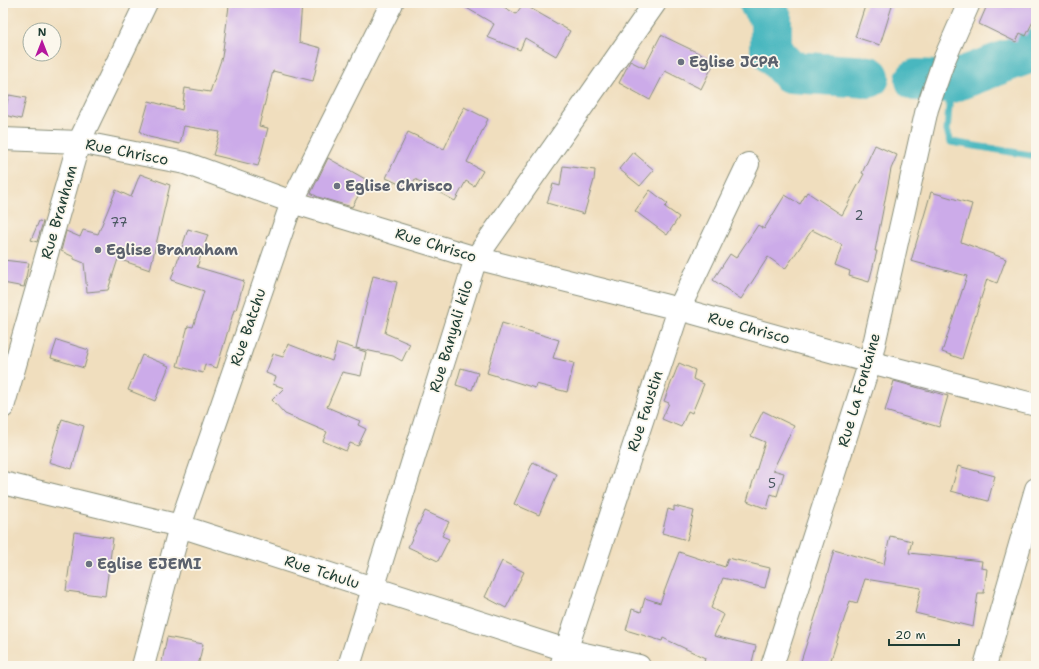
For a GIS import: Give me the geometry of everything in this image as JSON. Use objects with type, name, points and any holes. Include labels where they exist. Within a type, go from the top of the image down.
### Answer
[{"type":"street","name":"Rue Branham","points":[[3,407],[79,142],[146,3]]},
{"type":"street","name":"Rue Batchu","points":[[143,666],[180,526],[292,202],[392,3]]},
{"type":"street","name":"Rue Banyali kilo","points":[[349,666],[372,588],[476,258],[655,3]]},
{"type":"street","name":"Rue La Fontaine","points":[[772,666],[870,362],[927,108],[944,60],[969,3]]},
{"type":"street","name":"Rue Chrisco","points":[[3,139],[79,142],[185,163],[292,202],[476,258],[679,309],[870,362],[1036,404]]},
{"type":"street","name":"Rue Faustin","points":[[563,658],[679,309],[748,164]]},
{"type":"street","name":"Rue Tchulu","points":[[3,483],[180,526],[372,588],[563,658],[639,666]]},
{"type":"street","points":[[985,666],[1036,489]]},
{"type":"building","points":[[232,3],[302,3],[299,42],[321,48],[313,81],[273,71],[259,126],[268,128],[258,166],[213,155],[220,132],[184,126],[180,144],[149,137],[140,132],[149,101],[182,110],[185,88],[210,92],[222,57],[229,6],[232,6]]},
{"type":"building","points":[[458,3],[497,3],[516,14],[523,4],[570,31],[556,56],[525,38],[520,50],[487,37],[494,24]]},
{"type":"building","points":[[866,3],[893,3],[880,45],[855,37]]},
{"type":"building","points":[[988,3],[1025,3],[1036,8],[1036,15],[1026,36],[1020,33],[1016,42],[979,24]]},
{"type":"building","name":"Eglise JCPA","points":[[661,35],[715,61],[701,89],[665,71],[650,100],[619,83],[630,61],[644,68]]},
{"type":"building","points":[[9,95],[26,98],[21,119],[4,115]]},
{"type":"building","points":[[464,107],[488,119],[467,162],[483,171],[474,186],[466,181],[455,201],[415,179],[410,189],[386,178],[408,132],[444,149]]},
{"type":"building","points":[[875,145],[897,155],[891,169],[875,251],[877,251],[869,282],[849,276],[850,271],[835,265],[842,245],[812,230],[785,269],[768,257],[741,299],[713,280],[730,254],[736,258],[758,225],[764,229],[785,195],[800,204],[807,192],[842,215],[864,174],[862,173]]},
{"type":"building","points":[[633,152],[654,170],[640,186],[619,169]]},
{"type":"building","name":"Eglise Chrisco","points":[[328,158],[367,180],[352,207],[318,197],[311,193]]},
{"type":"building","points":[[563,166],[595,170],[594,180],[584,214],[547,203],[553,184],[560,186]]},
{"type":"building","points":[[140,174],[170,185],[150,270],[118,259],[108,290],[87,292],[84,263],[61,251],[66,231],[80,237],[83,230],[98,234],[116,190],[131,197]]},
{"type":"building","points":[[650,190],[668,204],[665,207],[679,217],[667,235],[635,211]]},
{"type":"building","points":[[931,192],[972,204],[961,242],[1006,259],[997,283],[987,279],[962,359],[942,352],[967,276],[911,261]]},
{"type":"building","points":[[39,221],[43,222],[37,242],[31,240]]},
{"type":"building","points":[[188,229],[208,235],[197,267],[244,281],[217,368],[205,364],[203,373],[177,366],[188,326],[193,327],[204,291],[171,280]]},
{"type":"building","points":[[3,260],[29,263],[24,287],[3,283]]},
{"type":"building","points":[[373,276],[397,282],[385,333],[410,344],[402,361],[393,356],[356,348]]},
{"type":"building","points":[[502,323],[559,340],[553,358],[574,363],[567,392],[536,384],[535,388],[487,373]]},
{"type":"building","points":[[57,340],[89,350],[84,368],[51,358]]},
{"type":"building","points":[[337,343],[366,352],[361,376],[342,372],[327,407],[360,421],[358,425],[366,429],[358,446],[350,443],[346,451],[323,441],[327,432],[285,414],[272,400],[284,388],[273,384],[276,377],[266,373],[273,354],[283,357],[288,344],[332,361]]},
{"type":"building","points":[[142,355],[169,366],[155,401],[128,390]]},
{"type":"building","points":[[679,363],[695,370],[693,379],[704,384],[692,413],[688,411],[681,427],[662,419],[669,403],[664,401]]},
{"type":"building","points":[[461,368],[478,373],[472,390],[456,385]]},
{"type":"building","points":[[894,381],[948,396],[939,427],[885,411]]},
{"type":"building","points":[[763,411],[794,426],[773,470],[784,473],[777,496],[771,494],[767,509],[747,501],[765,442],[751,436]]},
{"type":"building","points":[[62,419],[84,426],[72,469],[49,462]]},
{"type":"building","points":[[533,462],[557,474],[539,515],[514,504]]},
{"type":"building","points":[[958,466],[995,476],[988,501],[951,491]]},
{"type":"building","points":[[674,506],[694,511],[687,540],[662,533],[668,509],[674,511]]},
{"type":"building","points":[[425,511],[449,522],[442,536],[449,539],[438,561],[408,547]]},
{"type":"building","name":"Eglise EJEMI","points":[[74,532],[113,538],[105,596],[66,591]]},
{"type":"building","points":[[890,536],[912,541],[909,553],[982,561],[981,568],[987,569],[984,593],[978,593],[973,627],[915,613],[921,588],[865,579],[857,603],[850,601],[829,666],[816,666],[801,661],[819,605],[834,550],[884,564]]},
{"type":"building","points":[[679,552],[725,567],[728,558],[770,568],[765,588],[723,578],[711,608],[724,615],[714,636],[756,646],[751,666],[722,666],[704,662],[705,658],[663,638],[662,641],[626,630],[632,609],[641,612],[645,598],[660,603]]},
{"type":"building","points":[[502,561],[524,572],[506,608],[485,597]]},
{"type":"building","points":[[167,637],[203,644],[198,666],[161,666]]},
{"type":"waterway","points":[[760,3],[771,18],[771,51],[790,72],[869,77]]},
{"type":"waterway","points":[[916,80],[951,82],[1036,50]]},
{"type":"waterway","points":[[951,82],[947,131],[951,142],[1036,156]]},
{"type":"place","name":"Eglise JCPA","points":[[681,62]]},
{"type":"place","name":"Eglise Chrisco","points":[[337,186]]},
{"type":"place","name":"Eglise Branaham","points":[[98,250]]},
{"type":"place","name":"Eglise EJEMI","points":[[89,564]]}]
